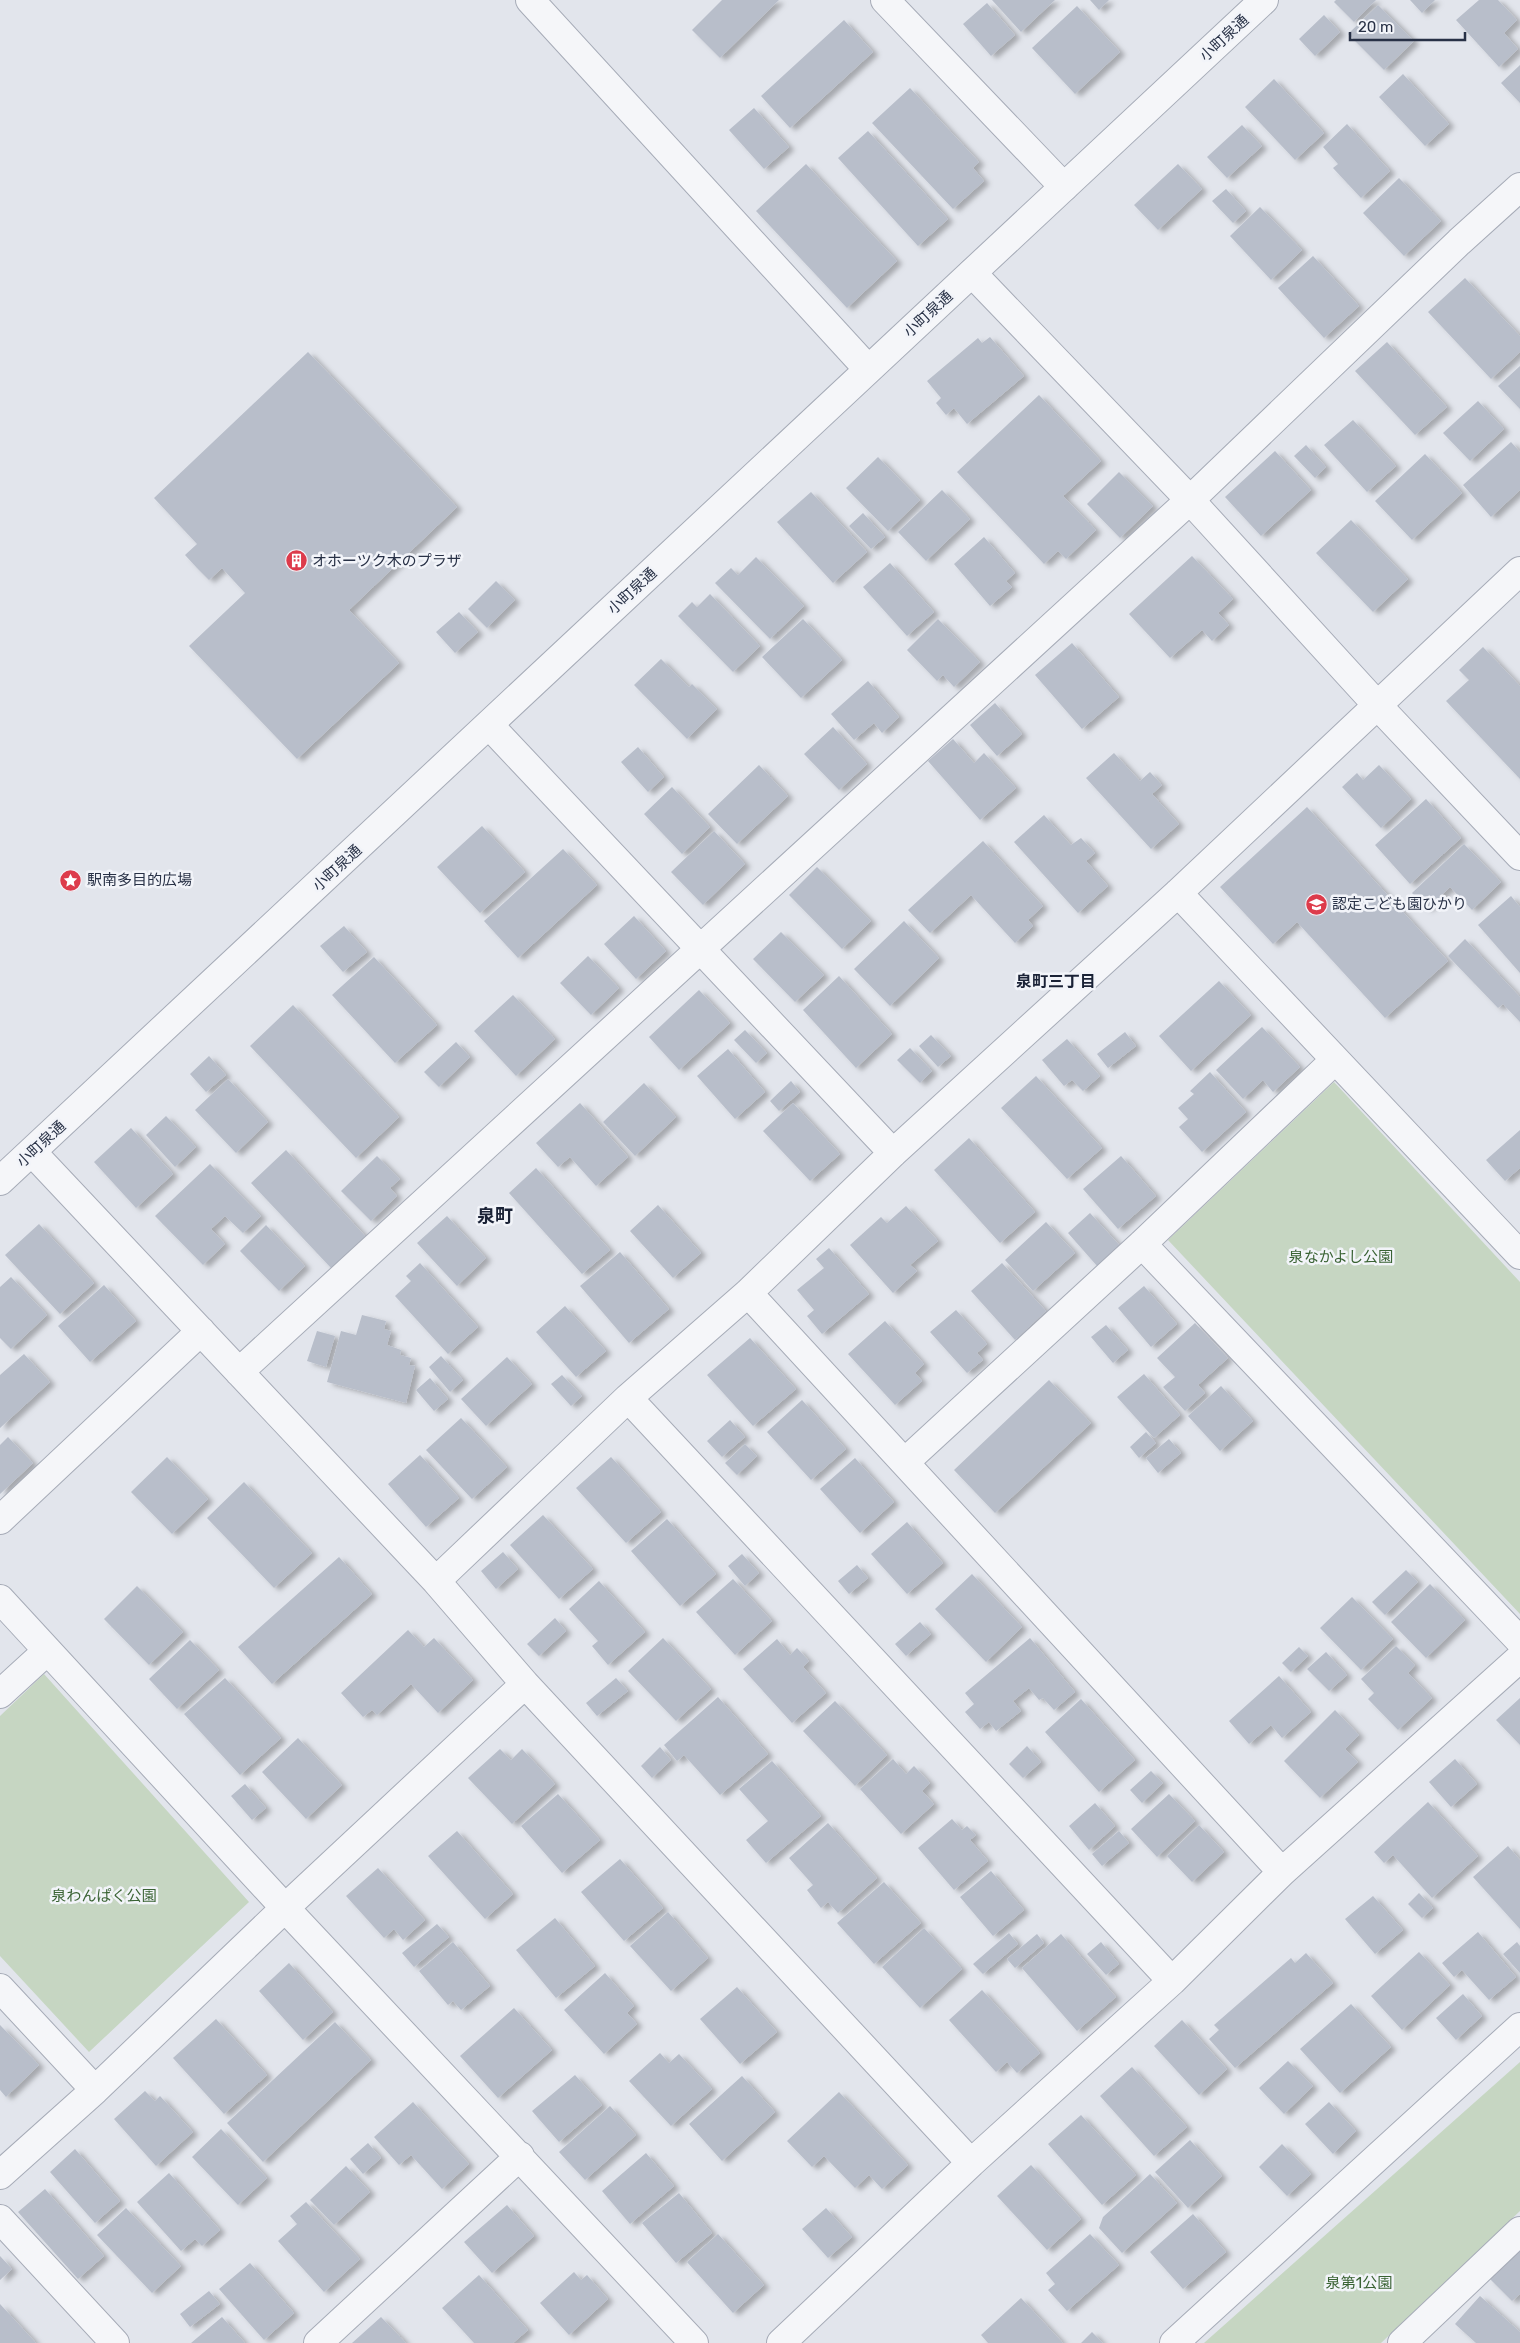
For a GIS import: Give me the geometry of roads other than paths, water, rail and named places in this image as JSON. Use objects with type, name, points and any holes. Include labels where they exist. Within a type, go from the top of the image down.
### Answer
[{"type":"street","points":[[885,0],[1064,187]]},
{"type":"street","name":"小町泉通","points":[[0,1181],[1264,0]]},
{"type":"street","points":[[540,3],[868,369]]},
{"type":"street","points":[[240,1372],[1190,500],[1459,242],[1520,187]]},
{"type":"street","points":[[972,273],[1190,500],[1378,706],[1520,856]]},
{"type":"street","points":[[436,1581],[628,1398],[748,1294],[893,1153],[1178,893],[1520,571]]},
{"type":"street","points":[[489,725],[893,1153]]},
{"type":"street","points":[[1178,893],[1520,1255]]},
{"type":"street","points":[[905,1462],[1142,1244],[1335,1060]]},
{"type":"street","points":[[32,1152],[436,1581],[525,1684],[971,2163]]},
{"type":"street","points":[[1142,1244],[1520,1642]]},
{"type":"street","points":[[748,1294],[1282,1872]]},
{"type":"street","points":[[0,1520],[201,1331]]},
{"type":"street","points":[[628,1398],[1172,1981]]},
{"type":"street","points":[[0,1599],[285,1908],[694,2343]]},
{"type":"street","points":[[0,1694],[46,1651]]},
{"type":"street","points":[[781,2343],[971,2163],[1172,1981],[1282,1872],[1520,1658]]},
{"type":"street","points":[[0,2175],[95,2090],[285,1908],[525,1684]]},
{"type":"street","points":[[0,1988],[95,2090]]},
{"type":"street","points":[[1174,2343],[1520,2027]]},
{"type":"street","points":[[318,2343],[520,2156]]},
{"type":"street","points":[[0,2219],[115,2343]]},
{"type":"street","points":[[1402,2343],[1520,2231]]},
{"type":"place","name":"オホーツク木のプラザ","points":[[296,561]]},
{"type":"place","name":"駅南多目的広場","points":[[71,880]]},
{"type":"place","name":"認定こども園ひかり","points":[[1316,904]]},
{"type":"district","name":"泉町三丁目","points":[[1056,981]]},
{"type":"district","name":"泉町","points":[[495,1216]]},
{"type":"park label","name":"泉なかよし公園","points":[[1341,1257]]},
{"type":"park label","name":"泉わんぱく公園","points":[[104,1896]]},
{"type":"park label","name":"泉第1公園","points":[[1359,2283]]}]
